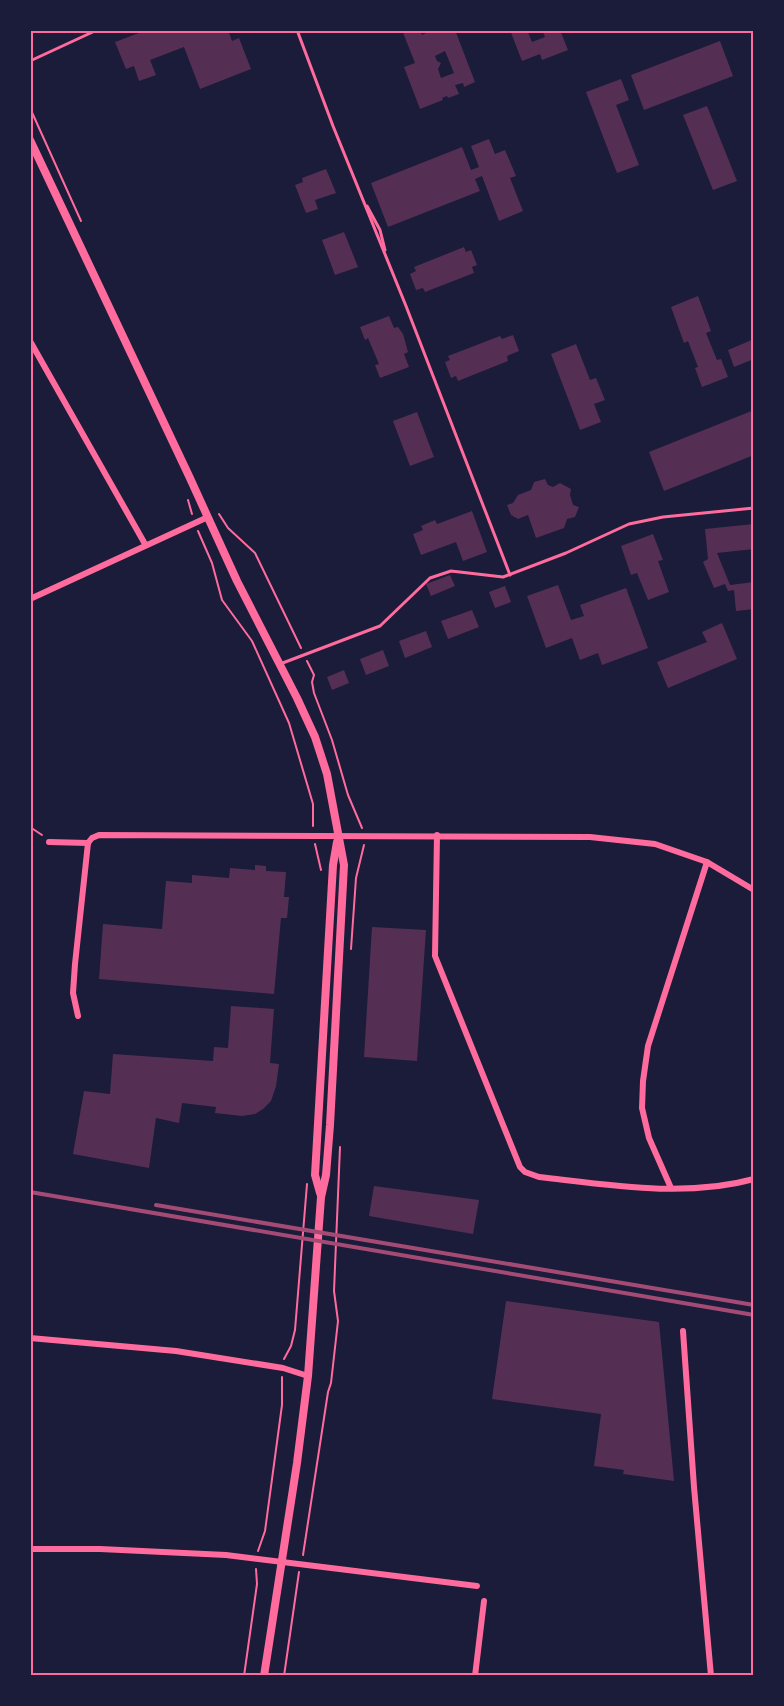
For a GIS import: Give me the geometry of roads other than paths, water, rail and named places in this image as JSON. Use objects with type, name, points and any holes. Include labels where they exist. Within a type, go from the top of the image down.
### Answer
[{"type":"main road","points":[[30,140],[237,582],[315,737],[327,774],[344,865],[326,1175],[321,1197],[308,1376],[264,1676]]},
{"type":"street","points":[[30,341],[145,544]]},
{"type":"street","points":[[30,598],[208,517]]},
{"type":"street","points":[[78,1016],[73,993],[88,843],[92,838],[105,835],[590,837],[655,844],[707,862],[754,890]]},
{"type":"street","points":[[437,836],[435,956],[520,1167],[531,1175],[638,1189],[729,1186],[754,1179]]},
{"type":"street","points":[[49,842],[88,843]]},
{"type":"street","points":[[671,1188],[649,1138],[642,1108],[643,1081],[648,1046],[707,862]]},
{"type":"street","points":[[683,1331],[711,1676]]},
{"type":"street","points":[[30,1338],[167,1350],[283,1368],[308,1376]]},
{"type":"street","points":[[30,1549],[111,1549],[282,1560],[477,1586]]},
{"type":"street","points":[[475,1676],[484,1601]]},
{"type":"lane","points":[[30,61],[97,30]]},
{"type":"lane","points":[[297,30],[510,575]]},
{"type":"lane","points":[[279,665],[380,626],[430,578],[457,570],[503,577],[566,553],[629,524],[663,517],[754,508]]},
{"type":"railway","points":[[30,1192],[754,1315]]},
{"type":"railway","points":[[156,1205],[754,1305]]}]
